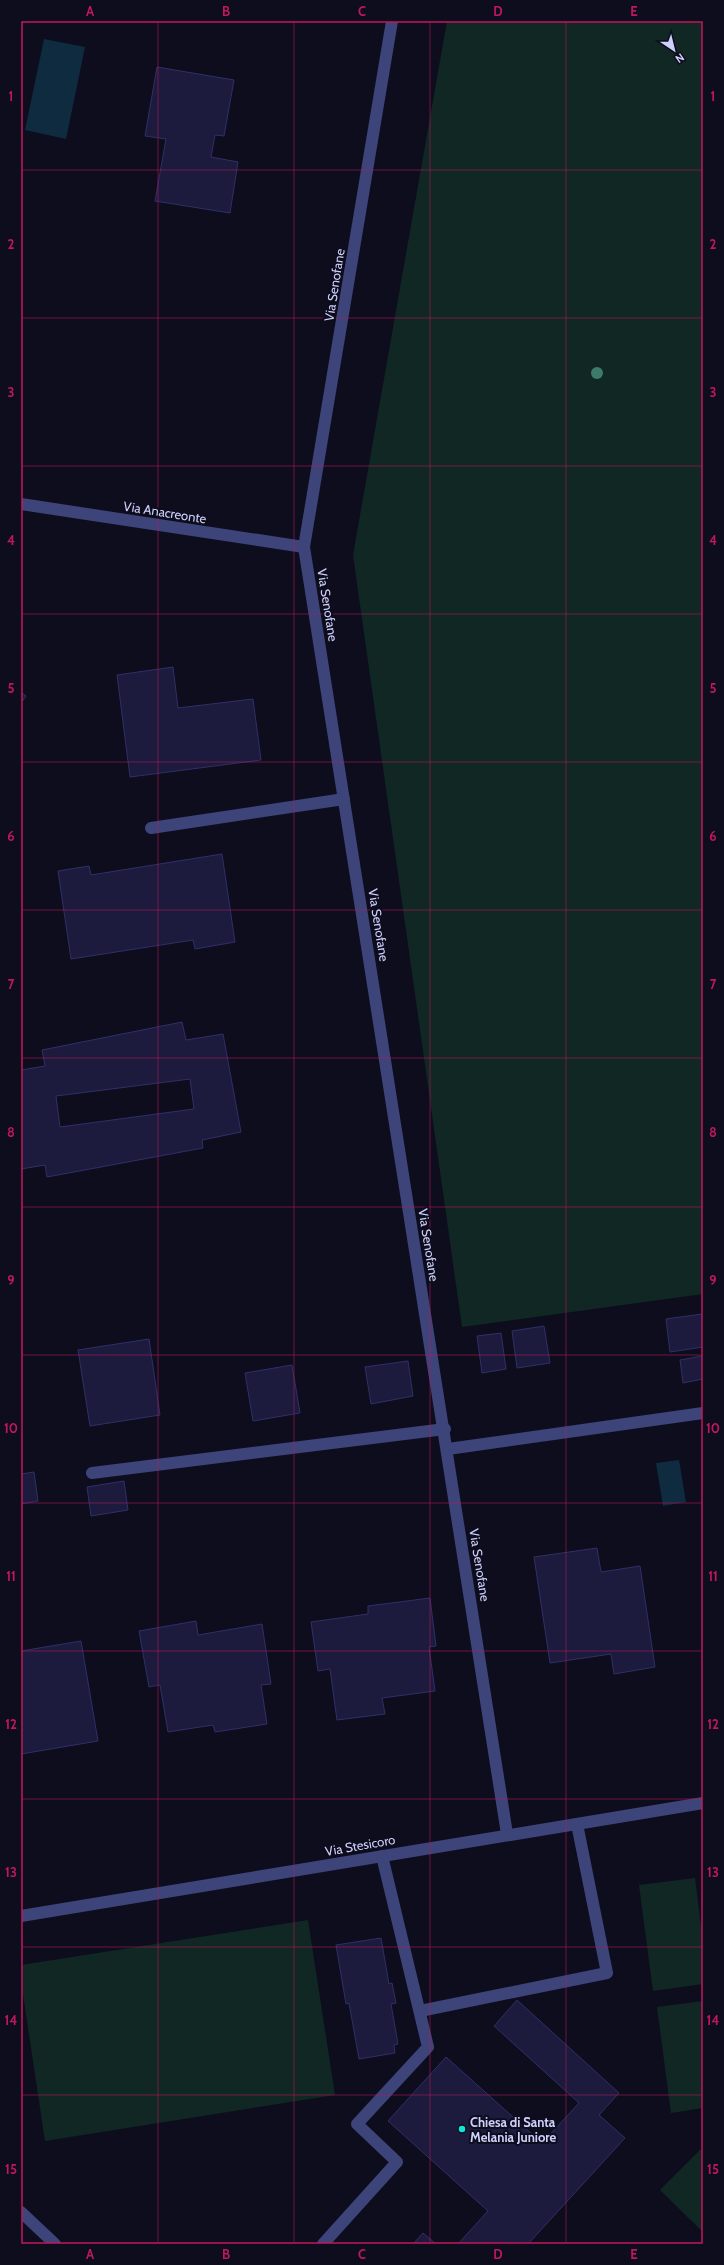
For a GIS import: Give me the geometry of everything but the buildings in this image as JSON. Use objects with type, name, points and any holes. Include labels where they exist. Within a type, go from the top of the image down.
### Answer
[{"type":"street","name":"Via Senofane","points":[[392,21],[304,547],[445,1429],[507,1834]]},
{"type":"street","name":"Via Anacreonte","points":[[21,504],[304,547]]},
{"type":"street","points":[[150,828],[344,798]]},
{"type":"street","points":[[448,1450],[703,1413]]},
{"type":"street","points":[[92,1473],[445,1429]]},
{"type":"street","name":"Via Stesicoro","points":[[21,1916],[507,1834],[703,1803]]},
{"type":"street","points":[[420,2011],[607,1973],[577,1824]]},
{"type":"street","points":[[323,2244],[397,2162],[357,2124],[428,2047],[382,1856]]},
{"type":"street","points":[[21,2212],[55,2244]]},
{"type":"green space","points":[[447,21],[703,21],[703,1294],[462,1327],[353,555]]},
{"type":"green space","points":[[695,1878],[703,1942],[703,1984],[653,1991],[639,1885]]},
{"type":"green space","points":[[308,1920],[335,2095],[45,2141],[21,1981],[21,1965]]},
{"type":"green space","points":[[703,2001],[703,2108],[671,2113],[657,2007]]},
{"type":"green space","points":[[703,2147],[703,2232],[660,2190]]},
{"type":"water","points":[[44,39],[85,47],[66,139],[25,130]]},
{"type":"water","points":[[679,1460],[686,1502],[663,1506],[656,1463]]},
{"type":"place","name":"Chiesa di Santa Melania Juniore","points":[[462,2129]]}]
